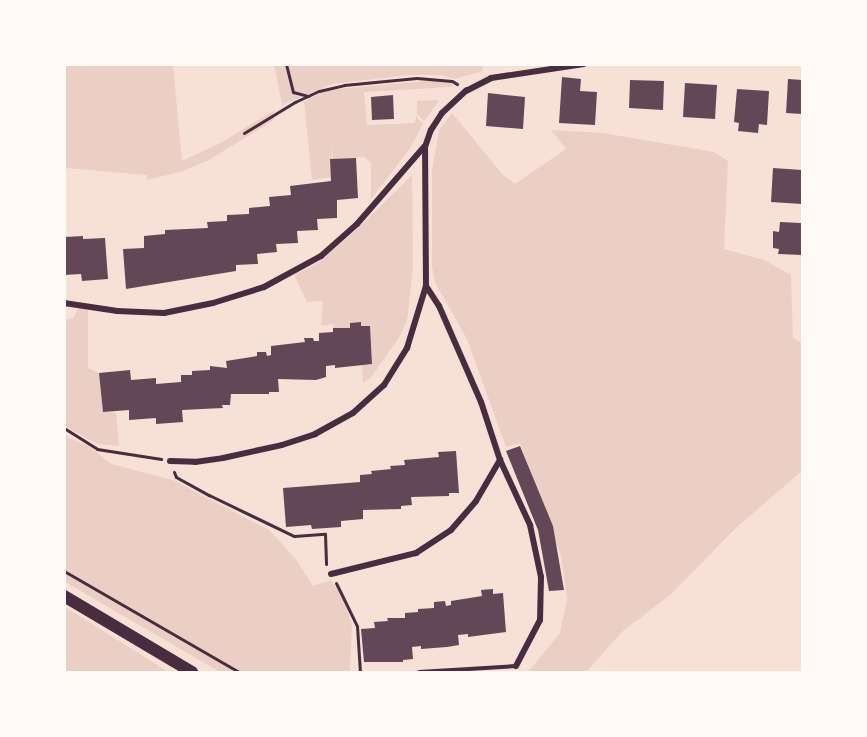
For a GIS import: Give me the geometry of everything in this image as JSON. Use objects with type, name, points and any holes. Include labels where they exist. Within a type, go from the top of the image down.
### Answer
[{"type":"main road","points":[[64,596],[192,672]]},
{"type":"street","points":[[170,460],[195,462],[214,460],[282,446],[315,434],[353,413],[384,385],[407,348],[426,286],[425,147],[431,129],[442,113],[465,91],[491,78],[584,64]]},
{"type":"street","points":[[64,303],[117,311],[164,313],[213,303],[264,287],[321,256],[357,224],[425,147]]},
{"type":"street","points":[[426,286],[439,306],[481,402],[501,460],[530,525],[541,577],[540,620],[516,666]]},
{"type":"street","points":[[331,574],[416,553],[451,530],[476,501],[501,460]]},
{"type":"lane","points":[[419,672],[516,666]]},
{"type":"path","points":[[286,64],[293,92],[308,96]]},
{"type":"path","points":[[244,133],[308,96],[344,85],[417,78],[452,81],[465,91]]},
{"type":"path","points":[[64,428],[97,449],[170,460],[176,477],[294,536],[324,534],[327,568],[345,596],[357,626],[360,672]]},
{"type":"path","points":[[64,571],[239,672]]},
{"type":"shaded area","points":[[482,64],[483,71],[454,79],[439,75],[409,75],[332,84],[282,105],[274,65]]},
{"type":"shaded area","points":[[65,65],[173,65],[182,161],[222,142],[273,111],[274,120],[209,160],[183,171],[147,180],[147,175],[65,168]]},
{"type":"shaded area","points":[[436,80],[453,82],[452,87],[364,92],[367,125],[415,123],[416,116],[423,124],[409,150],[371,199],[371,163],[364,157],[333,159],[332,145],[331,177],[312,180],[304,102],[322,92],[339,89]]},
{"type":"shaded area","points":[[417,101],[439,101],[424,121],[417,114]]},
{"type":"shaded area","points":[[452,113],[503,175],[515,184],[566,149],[551,130],[603,133],[714,152],[728,161],[724,249],[764,260],[791,275],[793,338],[802,343],[802,471],[738,526],[670,595],[623,631],[586,672],[528,672],[560,633],[567,599],[561,555],[520,443],[506,447],[467,339],[435,283],[432,267],[432,171],[439,130]]},
{"type":"shaded area","points":[[412,175],[413,268],[407,321],[400,336],[372,376],[363,383],[362,365],[372,364],[370,326],[361,326],[361,322],[350,323],[350,328],[333,328],[333,324],[321,326],[323,301],[307,302],[294,275],[318,263],[355,231]]},
{"type":"shaded area","points":[[78,308],[88,309],[88,368],[99,373],[103,411],[116,413],[119,446],[97,444],[65,426],[64,319],[73,319]]},
{"type":"shaded area","points":[[64,433],[69,438],[89,446],[111,464],[173,480],[269,530],[295,558],[313,586],[331,580],[343,600],[352,624],[350,672],[220,672],[65,582]]},
{"type":"shaded area","points":[[65,607],[151,661],[168,672],[65,672]]},
{"type":"building","points":[[562,77],[581,79],[580,91],[597,92],[595,125],[559,123]]},
{"type":"building","points":[[788,79],[802,80],[802,114],[786,113]]},
{"type":"building","points":[[630,80],[664,81],[663,110],[629,108]]},
{"type":"building","points":[[685,83],[717,85],[715,119],[683,117]]},
{"type":"building","points":[[737,89],[769,91],[767,125],[759,124],[758,133],[738,131],[739,123],[734,122]]},
{"type":"building","points":[[488,93],[525,97],[523,129],[486,126]]},
{"type":"building","points":[[393,95],[394,119],[372,120],[371,97]]},
{"type":"building","points":[[356,158],[358,198],[337,200],[337,218],[317,219],[318,230],[297,231],[298,243],[276,244],[277,252],[257,254],[258,264],[236,265],[236,271],[126,289],[123,249],[144,248],[144,236],[165,234],[165,230],[208,228],[207,222],[227,221],[227,215],[249,214],[249,208],[270,206],[269,197],[291,195],[290,186],[331,181],[330,159]]},
{"type":"building","points":[[773,168],[802,170],[802,204],[771,202]]},
{"type":"building","points":[[780,222],[801,223],[802,255],[778,254],[779,249],[773,248],[773,231],[779,232]]},
{"type":"building","points":[[83,236],[83,239],[105,238],[108,279],[82,281],[81,274],[64,275],[64,237]]},
{"type":"building","points":[[361,322],[361,326],[370,326],[372,364],[335,368],[335,365],[326,366],[326,377],[316,380],[278,379],[279,392],[231,394],[230,405],[222,405],[223,408],[182,410],[183,422],[156,424],[156,418],[129,420],[129,410],[103,412],[99,373],[130,370],[131,380],[156,378],[156,384],[181,382],[181,375],[192,375],[192,371],[210,370],[210,366],[227,368],[226,361],[257,356],[257,352],[266,352],[267,356],[271,355],[271,346],[305,342],[304,338],[319,341],[319,333],[333,332],[333,328],[350,328],[350,323]]},
{"type":"building","points":[[520,446],[553,526],[564,590],[549,591],[538,530],[506,451]]},
{"type":"building","points":[[456,451],[459,493],[449,493],[449,496],[411,497],[412,505],[401,506],[401,509],[363,510],[363,519],[341,521],[341,527],[312,529],[311,525],[286,527],[283,488],[360,482],[360,475],[372,474],[371,471],[391,469],[390,466],[405,465],[404,460],[439,457],[438,452]]},
{"type":"building","points":[[493,589],[493,594],[503,593],[506,632],[468,637],[468,634],[458,635],[459,645],[447,647],[421,649],[421,646],[412,647],[413,659],[403,660],[403,662],[364,662],[361,629],[375,628],[374,622],[388,621],[387,618],[405,618],[405,613],[418,612],[418,609],[434,608],[434,602],[445,601],[446,606],[451,605],[451,601],[482,596],[481,590]]}]
